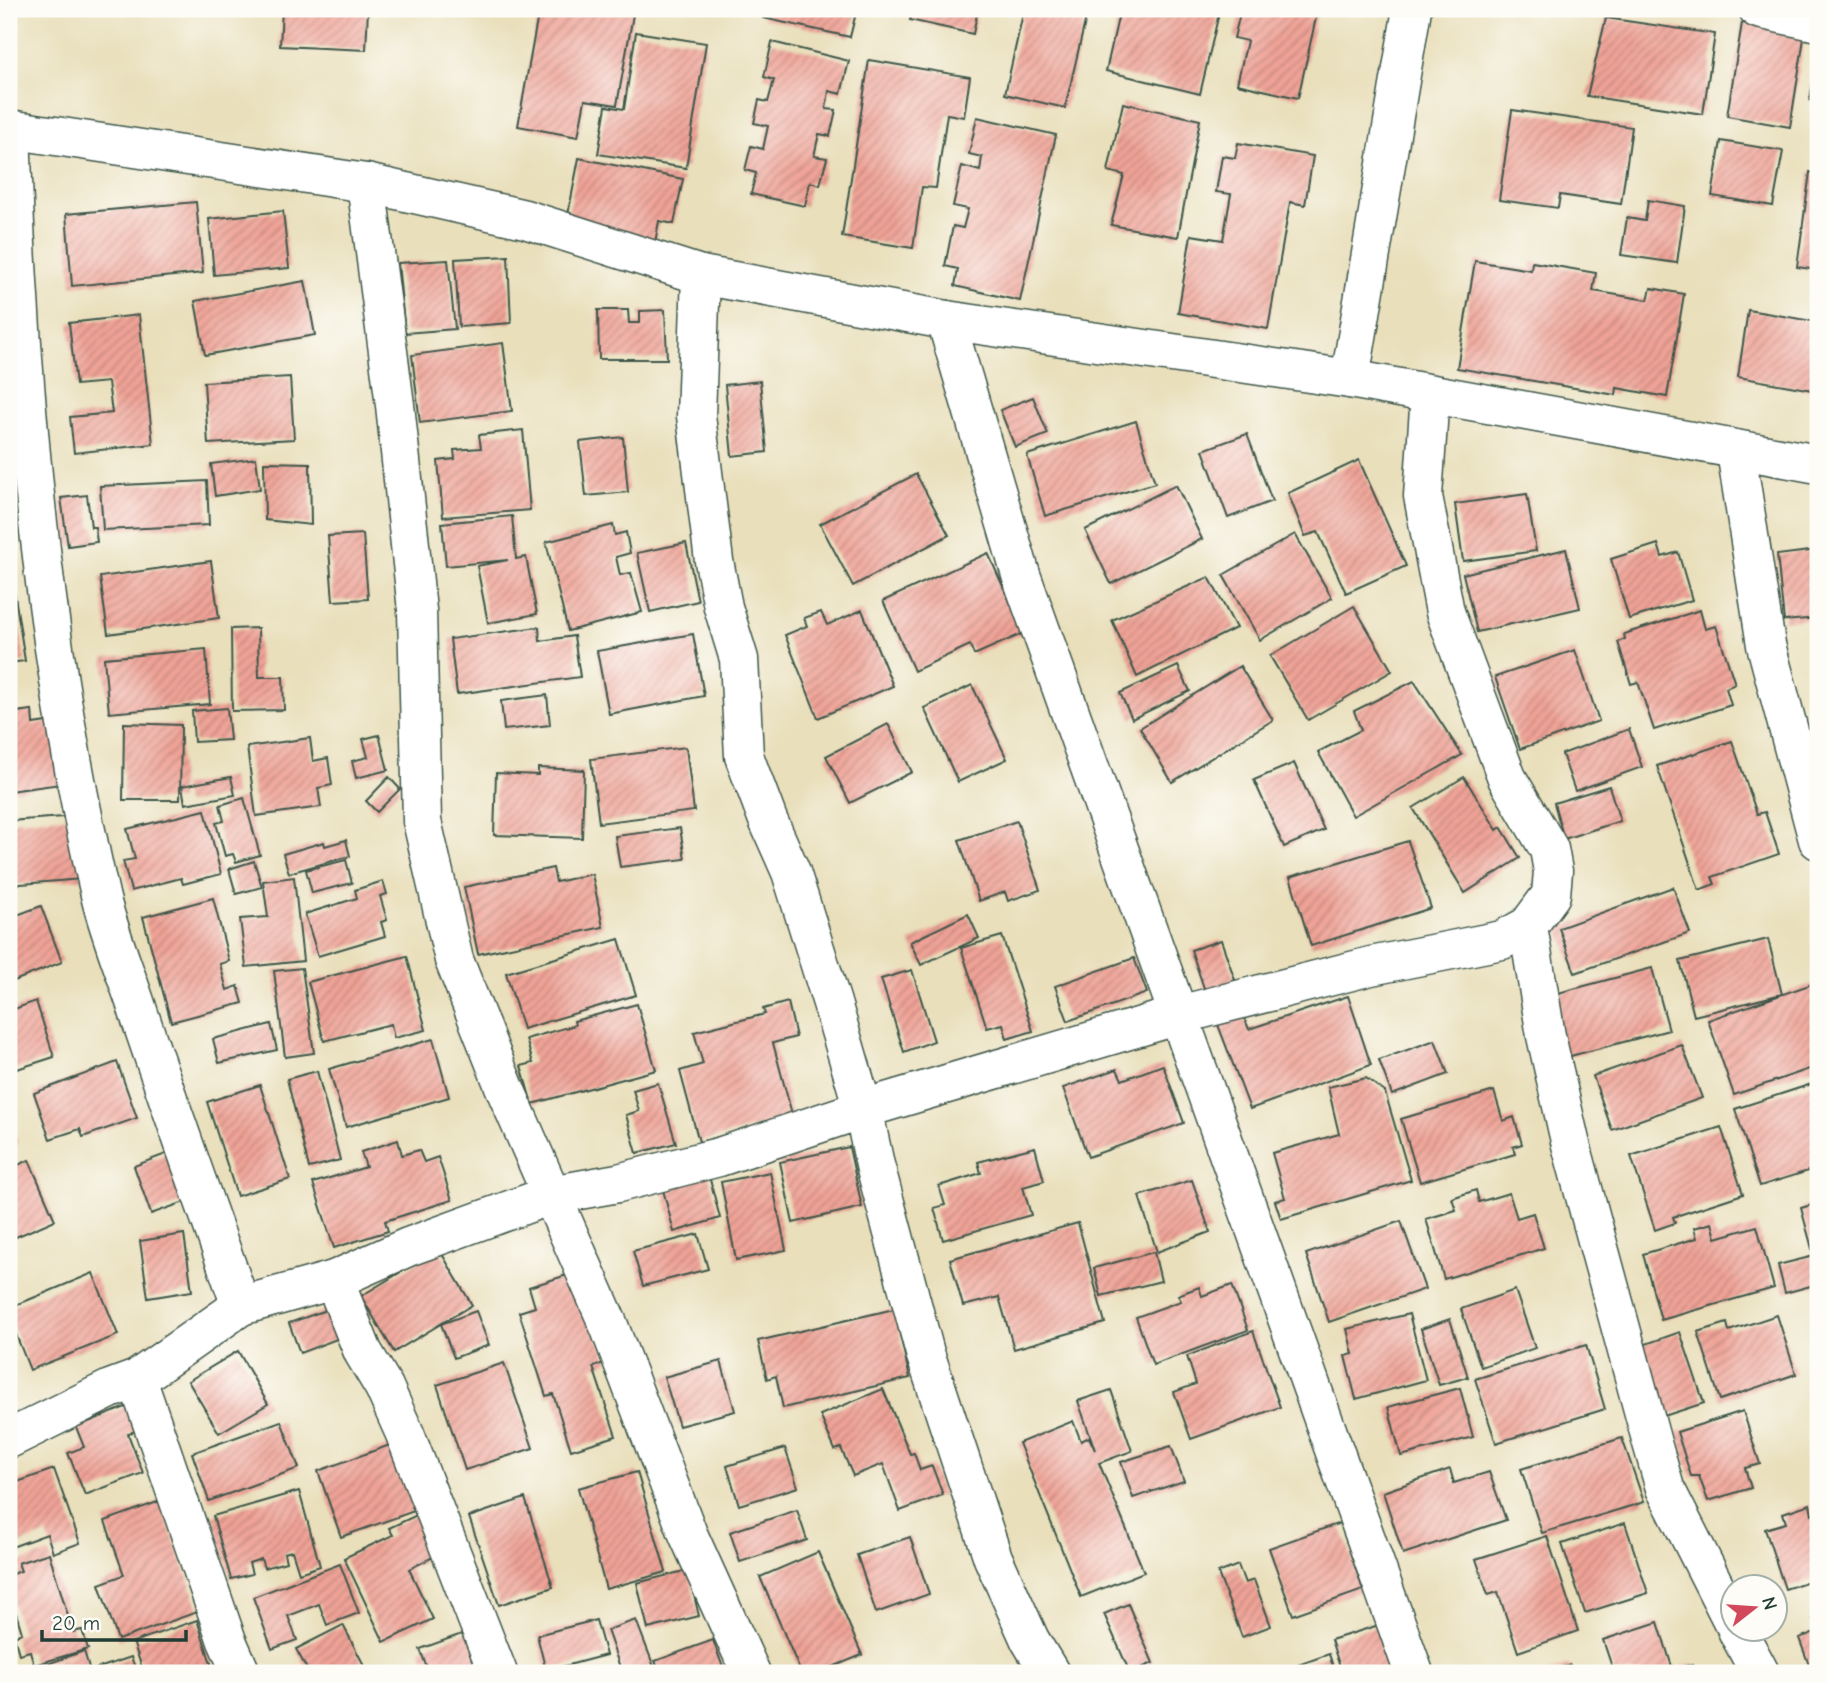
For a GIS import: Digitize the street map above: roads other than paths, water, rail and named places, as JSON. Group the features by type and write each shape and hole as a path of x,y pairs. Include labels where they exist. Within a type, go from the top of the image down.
{"street":[{"path":"1350,379 1412,9"},
{"path":"1758,9 1818,22"},
{"path":"242,1306 168,1102 102,902 59,694 36,515 15,246 10,129 366,183 525,219 701,275 946,320 1350,379 1818,464"},
{"path":"366,183 395,405 416,610 422,821 454,960 506,1091 609,1326 688,1534 751,1673"},
{"path":"701,275 696,416 714,561 723,607 739,659 744,756 791,872 863,1109 875,1166 929,1366 993,1558 1030,1640 1050,1673"},
{"path":"946,320 1021,575 1414,1673"},
{"path":"9,1439 110,1389 137,1379 242,1306 334,1280 408,1247 551,1195 618,1183 719,1157 863,1109 1179,1015 1371,966 1502,940 1528,926 1551,895 1553,871 1549,849 1507,778 1445,612 1423,496 1430,394"},
{"path":"1736,451 1766,645 1818,840"},
{"path":"1528,926 1546,1036 1570,1141 1652,1443 1665,1488 1718,1592"},
{"path":"334,1280 363,1352 384,1387 405,1434 498,1673"},
{"path":"137,1379 227,1641 241,1673"},
{"path":"1745,1644 1760,1673"}]}
